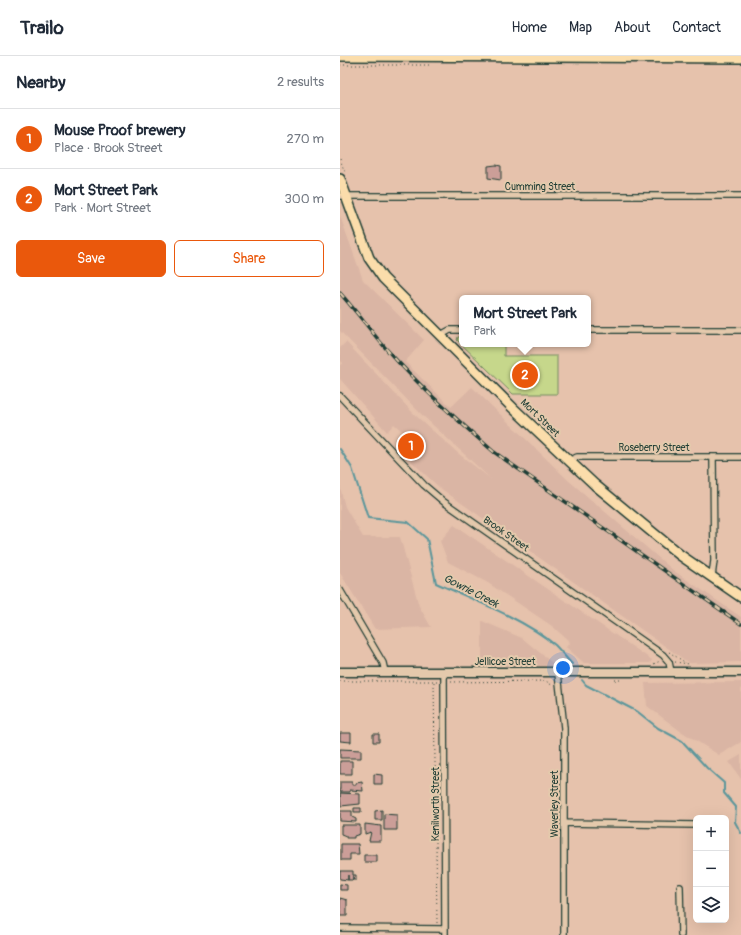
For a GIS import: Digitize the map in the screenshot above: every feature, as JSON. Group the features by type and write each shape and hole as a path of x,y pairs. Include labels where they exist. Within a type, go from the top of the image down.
{"main road":[{"path":"340,56 727,56 741,58"},
{"name":"Mort Street","path":"340,179 343,196 375,270 595,485 680,555 741,597"},
{"name":"Jellicoe Street","path":"340,672 741,672"}],"street":[{"name":"Cumming Street","path":"343,196 741,196"},
{"path":"440,335 450,330 459,330"},
{"path":"591,330 741,330"},
{"name":"Brook Street","path":"340,396 424,485 444,502 663,655 669,662 671,672"},
{"name":"Roseberry Street","path":"569,461 577,457 741,457"},
{"path":"712,576 714,561 714,458"},
{"path":"340,590 383,663 385,672"},
{"name":"Kenilworth Street","path":"444,672 445,932"},
{"name":"Waverley Street","path":"562,672 560,692 564,728 564,935"},
{"path":"564,823 693,825"},
{"path":"680,887 681,935"},
{"path":"340,928 437,929 445,932"}],"path":[{"path":"665,649 687,664"},
{"path":"340,681 444,682 546,680 553,685 554,692 560,692"},
{"path":"434,682 437,929"}],"shaded area":[{"path":"340,216 363,280 424,340 405,362 451,407 472,387 568,480 674,571 741,617 741,662 689,663 440,488 411,461 421,448 394,424 387,432 340,379 340,365 343,363 340,360 340,348 346,342 415,415 459,454 491,479 421,414 340,331"},
{"path":"340,487 345,507 363,537 400,537 419,606 431,627 375,629 340,573"},
{"path":"454,525 652,660 650,663 584,663 566,647 570,642 552,626 488,583 448,562 440,541"},
{"path":"482,621 522,638 556,666 482,665"},
{"path":"741,682 741,742 719,755 679,730 647,706 645,683"},
{"path":"741,755 741,779 729,762"}],"green space":[{"path":"464,347 504,347 504,356 557,356 557,394 513,394"}],"building":[{"path":"488,166 501,166 501,180 488,178"},
{"path":"407,436 421,449 414,457 400,444"},
{"path":"340,733 351,733 351,742 340,741"},
{"path":"373,734 379,734 379,742 373,742"},
{"path":"340,749 361,750 361,758 340,758"},
{"path":"340,761 352,761 352,774 340,774"},
{"path":"374,774 382,775 382,784 374,784"},
{"path":"340,782 352,782 352,785 356,785 356,783 362,782 363,791 350,790 350,792 340,792"},
{"path":"340,793 360,794 360,804 341,806"},
{"path":"354,808 361,808 361,812 354,812"},
{"path":"382,810 382,820 375,820 375,811"},
{"path":"340,811 352,811 352,817 356,819 356,822 340,821"},
{"path":"384,814 397,815 397,830 384,830"},
{"path":"365,824 381,826 381,841 369,841 371,832 365,834"},
{"path":"341,825 360,825 360,834 354,836 354,838 346,838 346,836 341,834"},
{"path":"341,844 358,844 359,854 350,854 350,860 341,860"},
{"path":"364,855 377,855 377,862 364,862"},
{"path":"340,871 353,871 353,880 340,879"},
{"path":"353,875 356,875 356,880 353,880"},
{"path":"340,884 347,885 347,890 340,890"},
{"path":"340,898 347,900 347,916 340,916"}],"waterway":[{"name":"Gowrie Creek","path":"340,449 352,468 368,518 408,522 427,539 436,583 514,618 555,645 572,664"},
{"name":"Gowrie Creek","path":"582,680 586,685 638,712 658,728 682,741 707,768 724,783 724,793 736,807 735,822 741,833"}],"railway":[{"path":"340,293 401,365 453,416 494,452 741,624"}],"place":[{"name":"Mort Street Park","path":"525,375"},
{"name":"Mouse Proof brewery","path":"411,446"}]}
